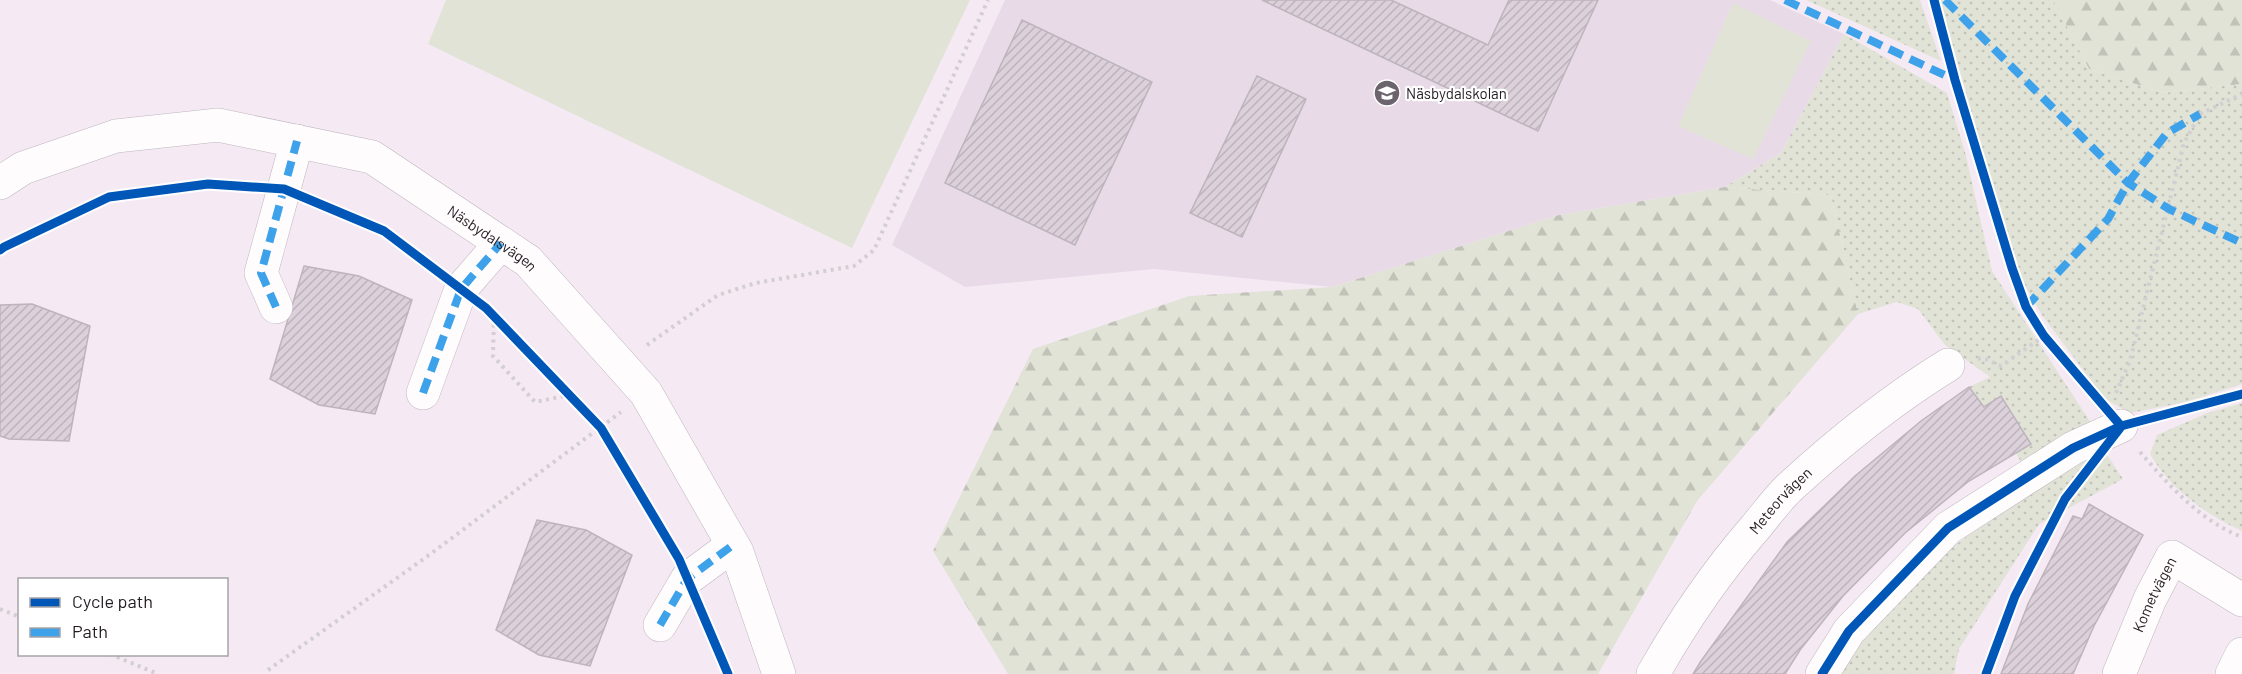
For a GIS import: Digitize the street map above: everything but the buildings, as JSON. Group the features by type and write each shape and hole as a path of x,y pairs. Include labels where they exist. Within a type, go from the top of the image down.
{"street":[{"name":"Näsbydalsvägen","path":"0,183 22,168 116,136 218,125 372,157 528,261 646,393 733,545 779,674"},
{"path":"276,307 261,273 297,141"},
{"path":"423,393 461,289 501,243"},
{"name":"Meteorvägen","path":"1653,674 1680,626 1718,571 1788,489 1880,413 1948,365"},
{"path":"1822,674 1849,632 1948,528 2073,448 2115,418"},
{"path":"660,625 687,579 733,545"},
{"name":"Kometvägen","path":"2119,674 2145,609 2172,557 2242,600"},
{"path":"2232,674 2242,654"}],"path":[{"path":"2115,418 2184,143 2200,114 2242,94"},
{"path":"494,316 493,356 535,402 569,395"},
{"path":"2038,326 2051,344"},
{"path":"1948,365 1983,358 2001,366 2044,336"},
{"path":"2115,418 2242,394"},
{"path":"2115,418 2139,450 2181,498 2230,533 2242,537"},
{"path":"0,609 18,616"},
{"path":"115,656 158,674"}],"shaded area":[{"name":"Näsbydalskolan","path":"1005,0 1770,0 1844,34 1781,153 1725,187 1559,215 1332,287 1154,269 965,287 892,245"}],"green space":[{"path":"446,0 970,0 852,248 428,44"},
{"path":"1806,0 1920,0 1941,61"},
{"path":"1940,0 2053,0 2089,69 2163,93 2242,84 2242,384 2186,402 2130,413 2105,399 2042,315 2015,269"},
{"path":"2053,0 2242,0 2242,84 2163,93 2089,69"},
{"path":"1733,3 1811,41 1753,159 1678,126"},
{"path":"1844,34 1947,93 1965,152 1992,271 2093,426 2024,468 2016,453 2030,444 2001,396 1984,407 1969,387 1990,377 1945,345 1918,309 1897,302 1858,314 1831,195 1725,187 1781,153"},
{"path":"1725,187 1831,195 1858,314 1697,501 1598,674 1008,674 933,551 1033,349 1189,296 1332,287 1559,215"},
{"path":"2242,403 2242,531 2215,517 2190,500 2168,479 2150,454 2157,435 2207,413"},
{"path":"2104,450 2123,479 2039,524 1959,649 1954,674 1831,674 1904,584 2028,490"}],"marked path":[{"path":"1785,0 1955,80"},
{"path":"1945,0 2128,183 2169,209 2242,243"},
{"path":"2026,307 2108,219 2128,183 2167,133 2200,114"},
{"path":"276,307 261,273 297,141"},
{"path":"423,393 461,289 501,243"},
{"path":"660,625 687,579 733,545"}],"cycle path":[{"path":"1934,0 1955,80 2026,307 2044,336 2121,426"},
{"path":"0,250 109,197 208,184 284,189 384,231 486,308 601,428 679,559 728,674"},
{"path":"1822,674 1849,631 1948,528 2073,448 2121,426 2242,394"},
{"path":"1986,674 2015,596 2065,499 2120,428"}],"place":[{"name":"Näsbydalskolan","path":"1387,93"}]}
